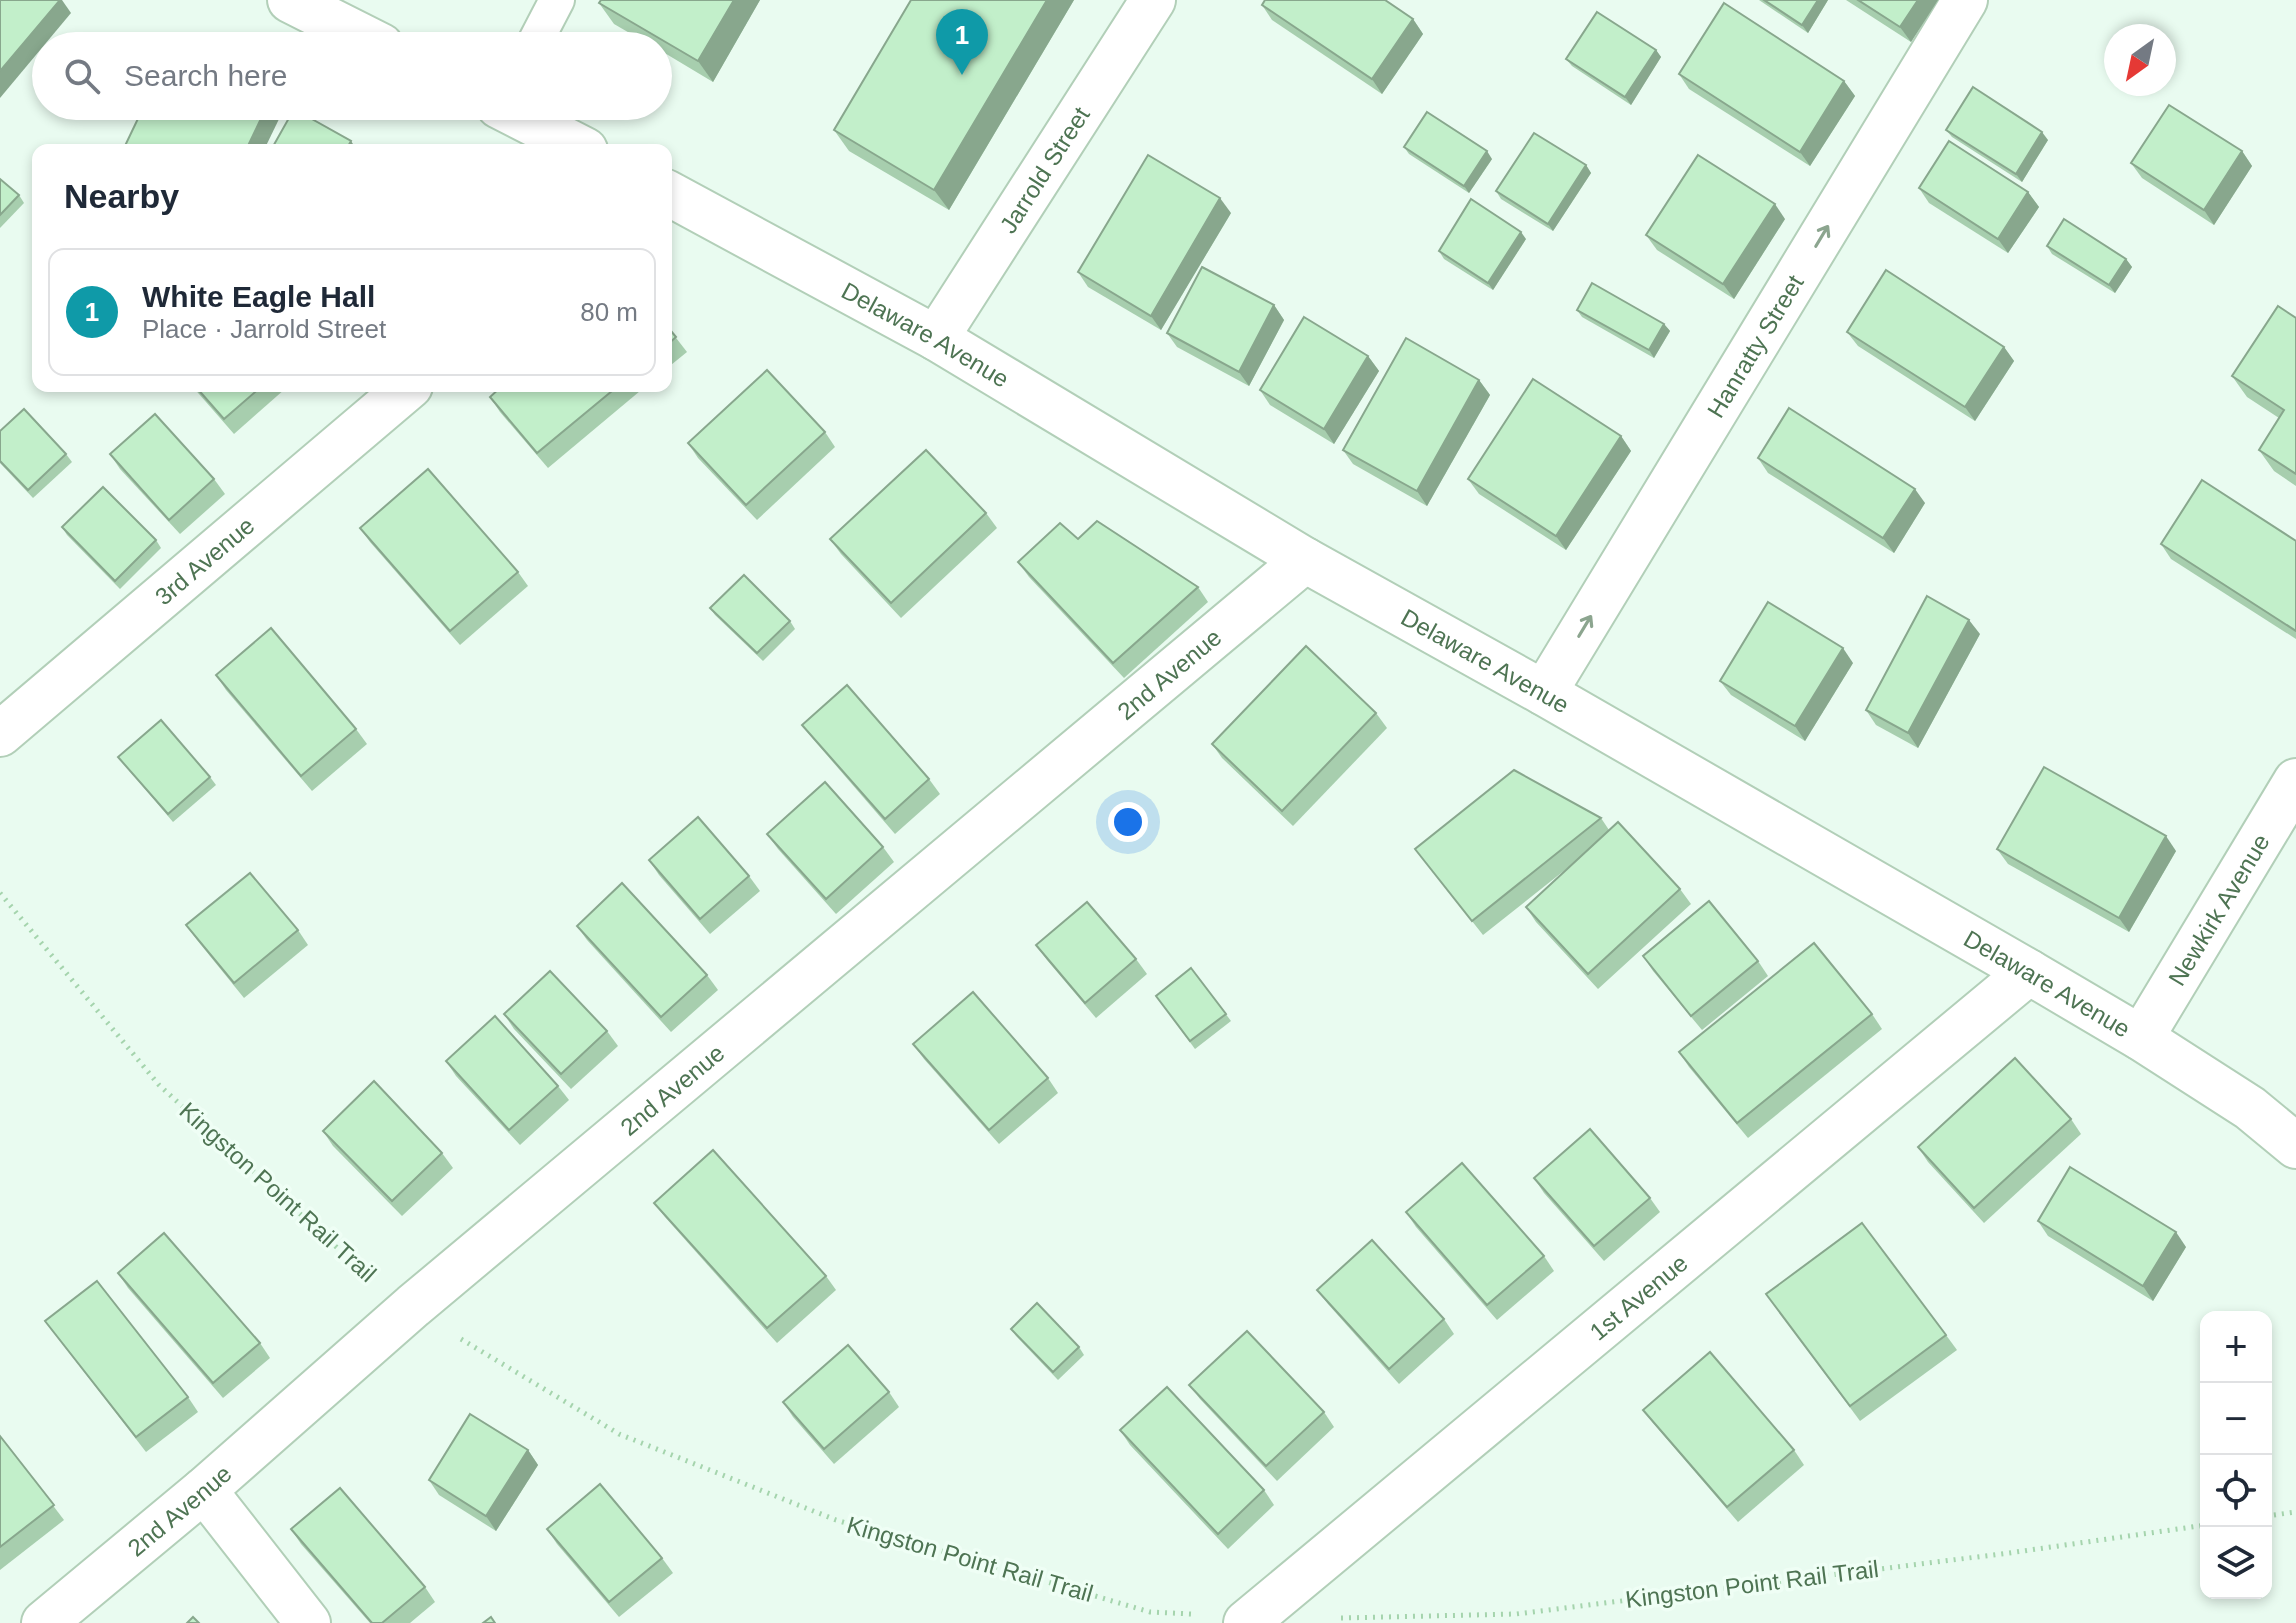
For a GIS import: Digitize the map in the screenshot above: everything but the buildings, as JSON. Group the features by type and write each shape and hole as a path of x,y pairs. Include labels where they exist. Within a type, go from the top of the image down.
{"street":[{"path":"290,0 348,13 367,32"},
{"name":"Jarrold Street","path":"936,338 1153,0"},
{"name":"Hanratty Street","path":"1544,693 1965,0"},
{"path":"528,120 574,144"},
{"name":"Delaware Avenue","path":"672,195 936,338 1305,560 1544,693 2029,972 2141,1038 2250,1108 2296,1146"},
{"name":"3rd Avenue","path":"0,734 403,392"},
{"name":"2nd Avenue","path":"44,1623 204,1490 413,1306 1305,560"},
{"name":"Newkirk Avenue","path":"2141,1038 2296,781"},
{"name":"1st Avenue","path":"1250,1619 2029,972"},
{"path":"204,1490 308,1623"}],"lane":[{"path":"540,32 557,0"}],"path":[{"name":"Kingston Point Rail Trail","path":"0,893 159,1085 360,1270 463,1340 619,1434 836,1520 1150,1612 1250,1619"},
{"path":"2272,1515 2296,1512"},
{"name":"Kingston Point Rail Trail","path":"1339,1618 1516,1614 2009,1553 2200,1526"}],"place":[{"name":"White Eagle Hall","path":"962,75"}]}
